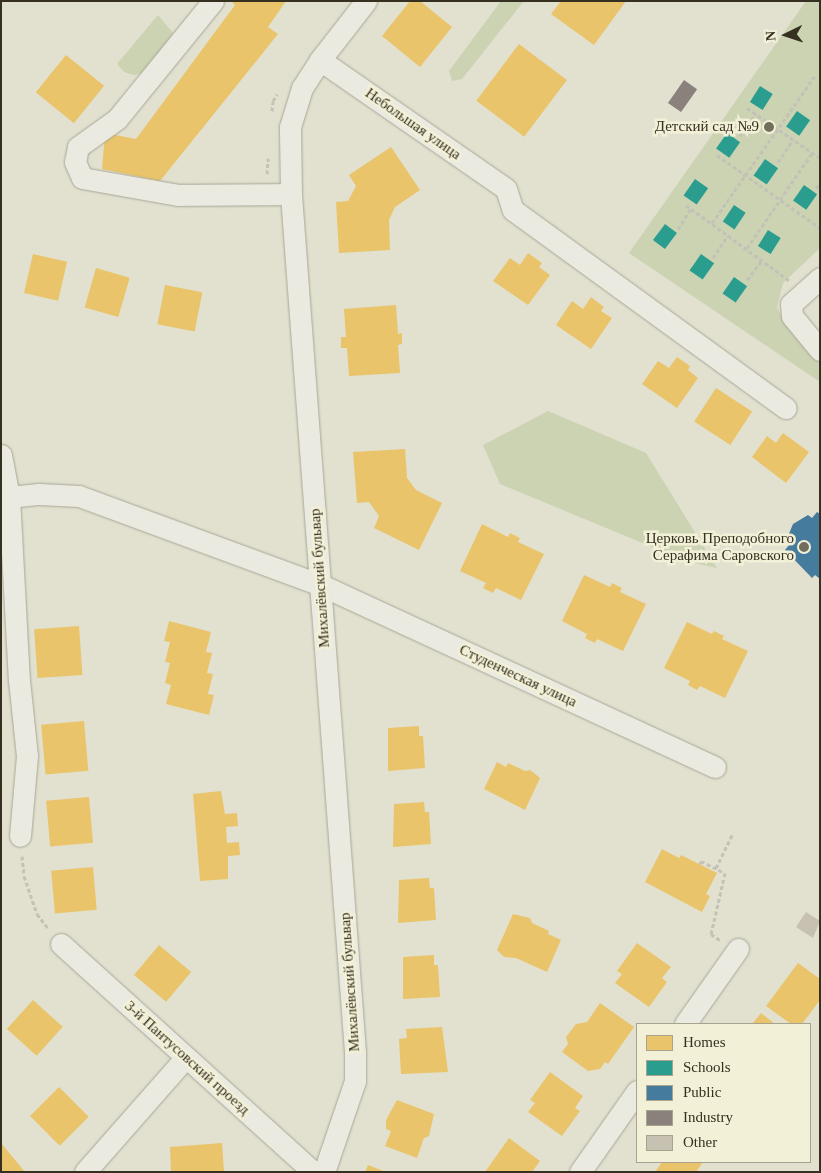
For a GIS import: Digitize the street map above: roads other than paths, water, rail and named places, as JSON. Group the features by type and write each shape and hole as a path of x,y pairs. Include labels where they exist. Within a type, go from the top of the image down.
{"street":[{"path":"213,1 117,119 78,147 75,162 82,178 178,195 291,194"},
{"name":"Михалёвский бульвар","path":"324,1172 355,1081 355,1052 291,194 290,127 302,88 320,60 366,1"},
{"name":"Небольшая улица","path":"320,60 506,189 513,210 786,408"},
{"path":"820,278 791,304 792,316 820,350"},
{"path":"1,455 9,497 10,681 27,756 20,836"},
{"name":"Студенческая улица","path":"9,497 39,494 79,496 321,585 715,767"},
{"name":"3-й Пантусовский проезд","path":"61,944 313,1172"},
{"path":"686,1023 729,944"},
{"path":"85,1172 186,1057"},
{"path":"580,1172 636,1092"}],"place":[{"name":"Детский сад №9","path":"769,127"},
{"name":"Церковь Преподобного Серафима Саровского","path":"804,547"}]}
